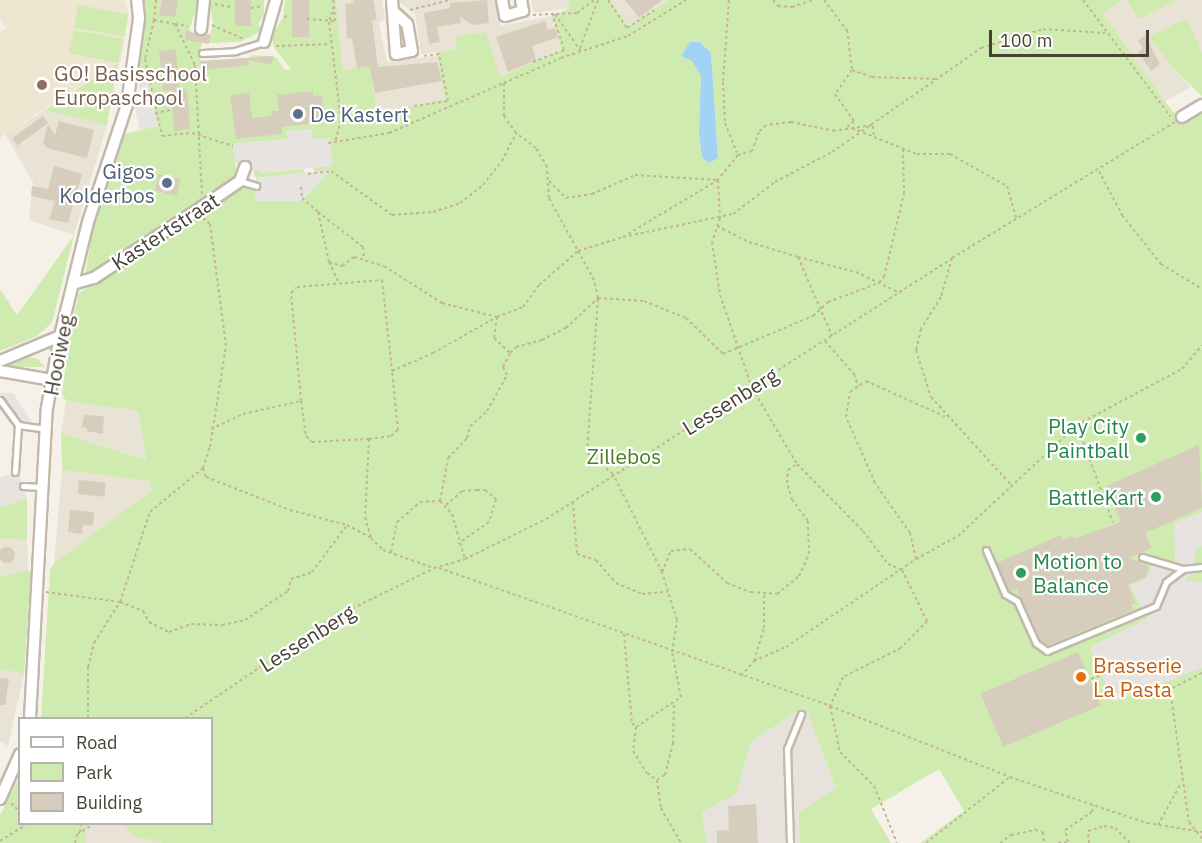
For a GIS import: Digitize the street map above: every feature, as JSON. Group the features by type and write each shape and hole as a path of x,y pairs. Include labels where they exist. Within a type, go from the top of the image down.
{"street":[{"name":"Hooiweg","path":"30,717 39,591 42,487 52,380 60,336 76,283 88,222 127,105 139,18 137,0"},
{"path":"264,42 276,0"},
{"path":"392,0 395,14"},
{"path":"502,0 505,16 523,11 521,0"},
{"path":"206,1 207,27"},
{"path":"1178,120 1202,105"},
{"name":"Kastertstraat","path":"76,283 94,278 240,181 245,167"},
{"path":"0,361 60,336"},
{"path":"0,371 52,380"},
{"path":"4,800 18,760"}],"lane":[{"path":"202,53 235,51 264,42"},
{"path":"240,181 256,186"},
{"path":"0,400 18,425 15,472"},
{"path":"18,425 46,429"},
{"path":"23,486 42,487"},
{"path":"986,550 1005,594 1017,601 1036,643 1047,651 1156,606 1166,582 1183,569"},
{"path":"1142,557 1183,569 1202,567"},
{"path":"789,843 787,749 801,714"}],"path":[{"path":"156,0 145,59 162,136 199,135 233,146"},
{"path":"308,19 335,21 333,0"},
{"path":"410,10 450,0"},
{"path":"533,15 577,13 594,0"},
{"path":"581,51 598,0"},
{"path":"608,0 627,28 655,10"},
{"path":"328,143 389,133 581,51 628,36 686,0"},
{"path":"729,0 725,113 738,154"},
{"path":"773,0 778,6 792,7 812,0"},
{"path":"824,0 847,30 852,70 835,94 854,121 847,128"},
{"path":"1083,0 1105,33 1124,51 1178,120"},
{"path":"206,1 232,7"},
{"path":"251,8 265,5"},
{"path":"553,14 581,51"},
{"path":"533,62 564,50 553,14"},
{"path":"284,17 288,16"},
{"path":"154,20 188,26"},
{"path":"329,22 341,120 335,143"},
{"path":"175,24 195,65 199,135 199,209 210,224 226,346 203,468 206,477 290,510 347,525 371,538 390,553 434,568"},
{"path":"207,27 247,41"},
{"path":"392,371 433,353 497,317 523,308 539,285 578,251 623,237 733,214 775,182 832,152 981,48 1043,29 1105,33"},
{"path":"276,46 331,44"},
{"path":"421,56 439,54 448,101 452,107"},
{"path":"852,70 872,77 938,78"},
{"path":"504,83 504,116 516,133 536,148 547,167 549,198 578,251 598,298 587,452 613,474 662,572 677,620 672,652 681,697 636,727"},
{"path":"414,106 448,101"},
{"path":"156,113 171,110"},
{"name":"Lessenberg","path":"186,717 331,619 434,568 465,559 573,502 613,474 901,294 952,258 1099,171 1178,120"},
{"path":"623,237 718,180 738,154 752,151 759,132 766,125 791,122 835,131 872,125"},
{"path":"872,125 874,137"},
{"path":"852,128 917,154 951,154 1007,186 1017,221"},
{"path":"308,174 332,171 392,214 433,212 460,203 483,185 502,161 516,133"},
{"path":"440,501 448,458 467,438 470,426 487,411 507,375 503,367 510,353 516,347 566,328 598,298 644,301 686,318 723,354 739,350 821,311 828,302 879,283 891,259 904,194 903,148"},
{"path":"1099,171 1122,215 1161,264 1202,289"},
{"path":"548,180 566,198 592,194 635,175 718,180"},
{"path":"718,180 720,218 712,242 720,295 752,388 797,464 863,531 888,564 902,570 927,621 901,648 843,677 830,706 840,752 874,786 897,843"},
{"path":"301,187 302,198 363,248 364,260"},
{"path":"318,212 329,262 338,280"},
{"path":"717,226 748,242 856,272 901,294"},
{"path":"329,262 342,266 354,257 384,266 442,303 497,317"},
{"path":"798,257 832,336"},
{"path":"946,417 931,397 916,350 921,329 941,297 952,258"},
{"path":"338,280 382,280 392,371 398,430 391,436 312,442 306,436 301,401 291,293 297,287 338,280"},
{"path":"497,317 494,339 510,353"},
{"path":"825,341 854,374 858,387"},
{"path":"753,661 786,647 916,559 958,536 1077,425 1182,369 1202,345"},
{"path":"916,559 910,533 876,483 846,417 850,392 866,381 946,417 967,433 1011,485"},
{"path":"211,429 243,414 301,401"},
{"path":"1077,425 1113,524"},
{"path":"369,439 365,518 371,538"},
{"path":"662,572 670,550 690,549 727,583 764,593 777,594 800,576 809,554 808,521 792,500 787,483 788,470 797,464"},
{"path":"88,717 88,667 94,643 120,602 150,512 203,468"},
{"path":"446,505 462,491 470,490 485,490 496,499 489,522 458,544"},
{"path":"390,553 398,522 420,502 440,501 452,514 458,544 465,559"},
{"path":"573,502 577,554 596,560 616,583 642,594 668,592"},
{"path":"39,591 120,602 142,611 149,622 169,632 191,624 222,625 245,620 288,591 291,579 312,572 347,525"},
{"path":"439,568 740,677 830,706 1010,777 1158,825 1200,832"},
{"path":"740,677 753,661 764,628 764,593"},
{"path":"624,634 632,723 636,727 633,752 647,773 657,780 661,808 681,843"},
{"path":"1091,679 1113,670"},
{"path":"1202,673 1170,689 1181,782 1189,822 1200,832 1202,838"},
{"path":"657,780 665,775 673,744 674,703"},
{"path":"926,843 1010,777"},
{"path":"1158,825 1181,782"},
{"path":"4,800 18,810"},
{"path":"1058,843 1068,842 1065,830 1092,812 1093,805"},
{"path":"0,841 25,825"},
{"path":"75,843 81,825"},
{"path":"80,832 92,825"},
{"path":"1089,843 1088,831 1104,826 1115,828 1130,843"},
{"path":"1000,843 1011,834 1035,830 1043,832 1044,843"}],"shaded area":[{"name":"GO! Basisschool Europaschool","path":"0,0 124,0 129,13 121,61 0,137 0,32 6,28 0,20"},
{"path":"336,0 382,0 385,18 379,24 387,62 438,55 446,99 378,113 369,66 343,70"},
{"path":"396,0 496,0 500,26 551,16 563,49 500,77 456,49 421,54 415,14"},
{"path":"531,0 569,0 570,8 533,13"},
{"path":"610,0 672,0 627,27"},
{"path":"1122,0 1127,0 1138,18 1177,0 1202,0 1202,52 1186,19 1175,70 1191,87 1165,101 1103,14"},
{"path":"147,77 158,126 140,130 134,105 143,103 138,80"},
{"path":"45,110 107,125 74,235 29,220 33,182 5,134"},
{"path":"311,129 313,139 330,138 333,166 259,173 258,168 253,171 235,163 233,144 287,139 286,131"},
{"path":"331,170 301,201 255,201 256,178"},
{"path":"0,393 13,393 33,424 19,422"},
{"path":"66,401 138,411 146,460 61,433"},
{"path":"62,470 150,481 152,490 54,563"},
{"path":"18,471 27,498 0,507 0,477"},
{"path":"1202,512 1202,546 1195,549 1195,573 1186,578 1187,582 1202,582 1202,668 1113,702 1090,647 1147,619 1130,585 1147,579 1152,565 1175,562 1174,523"},
{"path":"0,539 27,540 28,571 0,576"},
{"path":"0,669 24,674 8,746 0,741"},
{"path":"805,706 836,788 800,813 800,843 707,843 702,812 736,794 751,742"},
{"path":"92,825 124,825 133,836 163,843 86,843 86,828"}],"green space":[{"name":"Zillebos","path":"141,0 199,0 186,39 203,41 199,54 202,69 243,63 252,55 276,57 285,70 291,69 275,49 271,37 283,18 285,0 336,0 343,70 369,65 378,113 445,99 437,52 456,49 455,36 486,32 500,77 563,49 551,16 570,8 569,0 610,0 628,26 670,0 1122,0 1103,14 1165,101 1182,124 1202,111 1202,843 920,843 964,811 939,769 871,809 891,843 800,843 799,813 836,788 805,706 751,742 736,794 702,812 707,843 163,843 133,836 124,825 213,825 213,717 41,717 50,570 54,563 152,490 150,481 62,470 61,433 146,460 138,411 66,401 62,394 68,344 79,293 241,185 256,188 256,201 301,201 330,171 314,172 313,168 332,166 312,139 311,129 287,131 287,139 233,144 237,174 225,187 85,275 95,216 125,134 158,126 147,78 138,80 144,19","holes":["700,42 711,53 718,157 699,131 701,76 692,61"]},
{"path":"208,0 264,0 264,14 258,24 263,30 240,42 209,43 213,22"},
{"path":"1127,0 1177,0 1138,19"},
{"path":"78,5 128,14 124,37 74,28"},
{"path":"1187,19 1202,52 1202,96 1175,70 1149,36"},
{"path":"74,30 123,39 107,125 45,110 118,63 69,53"},
{"path":"259,168 260,173 303,169 304,173 256,178 253,171"},
{"path":"74,235 52,323 35,337 0,351 0,289 17,315"},
{"path":"25,356 38,359 45,367 0,367"},
{"path":"27,498 27,540 0,539 0,507"},
{"path":"31,570 24,674 0,669 0,576"},
{"path":"18,780 18,825 92,825 86,828 86,843 0,843 0,815"}],"water":[{"path":"690,42 700,42 711,53 718,158 709,163 702,157 699,131 701,76 692,61 681,56"}],"building":[{"path":"162,0 178,0 175,17 159,15"},
{"path":"235,0 251,0 251,26 235,26"},
{"path":"292,0 309,0 309,37 292,37"},
{"path":"353,0 373,0 377,20 372,21 378,67 437,62 442,81 375,93 369,66 357,68 352,38 347,38 345,4 354,3"},
{"path":"487,0 489,23 473,25 460,17 461,23 437,27 440,42 429,44 424,13 450,8 450,3"},
{"path":"625,0 662,0 639,18"},
{"path":"545,21 548,30 555,28 558,37 532,46 536,60 508,72 496,37"},
{"path":"187,30 200,36 211,34 209,44 185,40"},
{"path":"1145,35 1160,64 1151,71 1138,52 1143,48 1138,41"},
{"path":"176,49 179,89 187,89 190,129 174,131 171,90 163,91 159,51"},
{"path":"273,56 272,65 248,60 249,65 201,70 200,61"},
{"name":"De Kastert","path":"313,91 313,96 322,95 325,122 282,127 282,134 236,139 230,95 249,93 252,118 272,116 271,111 279,111 277,95"},
{"path":"43,116 48,123 18,146 12,138"},
{"path":"59,121 94,130 87,158 47,148 43,143 48,124 55,135"},
{"path":"54,166 82,174 68,223 49,219 55,201 31,196 32,186 48,189"},
{"name":"Gigos Kolderbos","path":"159,174 180,179 177,196 155,191"},
{"path":"84,415 104,416 103,434 87,431 87,428 82,427"},
{"path":"1199,445 1202,508 1145,533 1152,548 1129,558 1149,566 1146,577 1128,585 1136,603 1131,604 1133,610 1048,645 1040,640 1017,589 1009,591 997,563 1061,535 1063,540 1072,536 1074,539 1121,522 1106,486"},
{"path":"79,480 106,483 104,497 78,494"},
{"path":"70,510 94,512 93,526 83,525 82,534 68,532"},
{"path":"4,547 10,547 15,555 13,561 4,563 -1,558 -1,552"},
{"path":"1078,652 1101,705 1003,747 980,693"},
{"path":"0,678 9,679 5,705 0,705"},
{"path":"756,804 758,843 717,843 717,831 729,830 728,806"}],"place":[{"name":"GO! Basisschool Europaschool","path":"42,85"},
{"name":"De Kastert","path":"298,114"},
{"name":"Gigos Kolderbos","path":"167,183"},
{"name":"Play City Paintball","path":"1141,438"},
{"name":"BattleKart","path":"1156,497"},
{"name":"Motion to Balance","path":"1021,573"},
{"name":"Brasserie La Pasta","path":"1081,677"}]}
